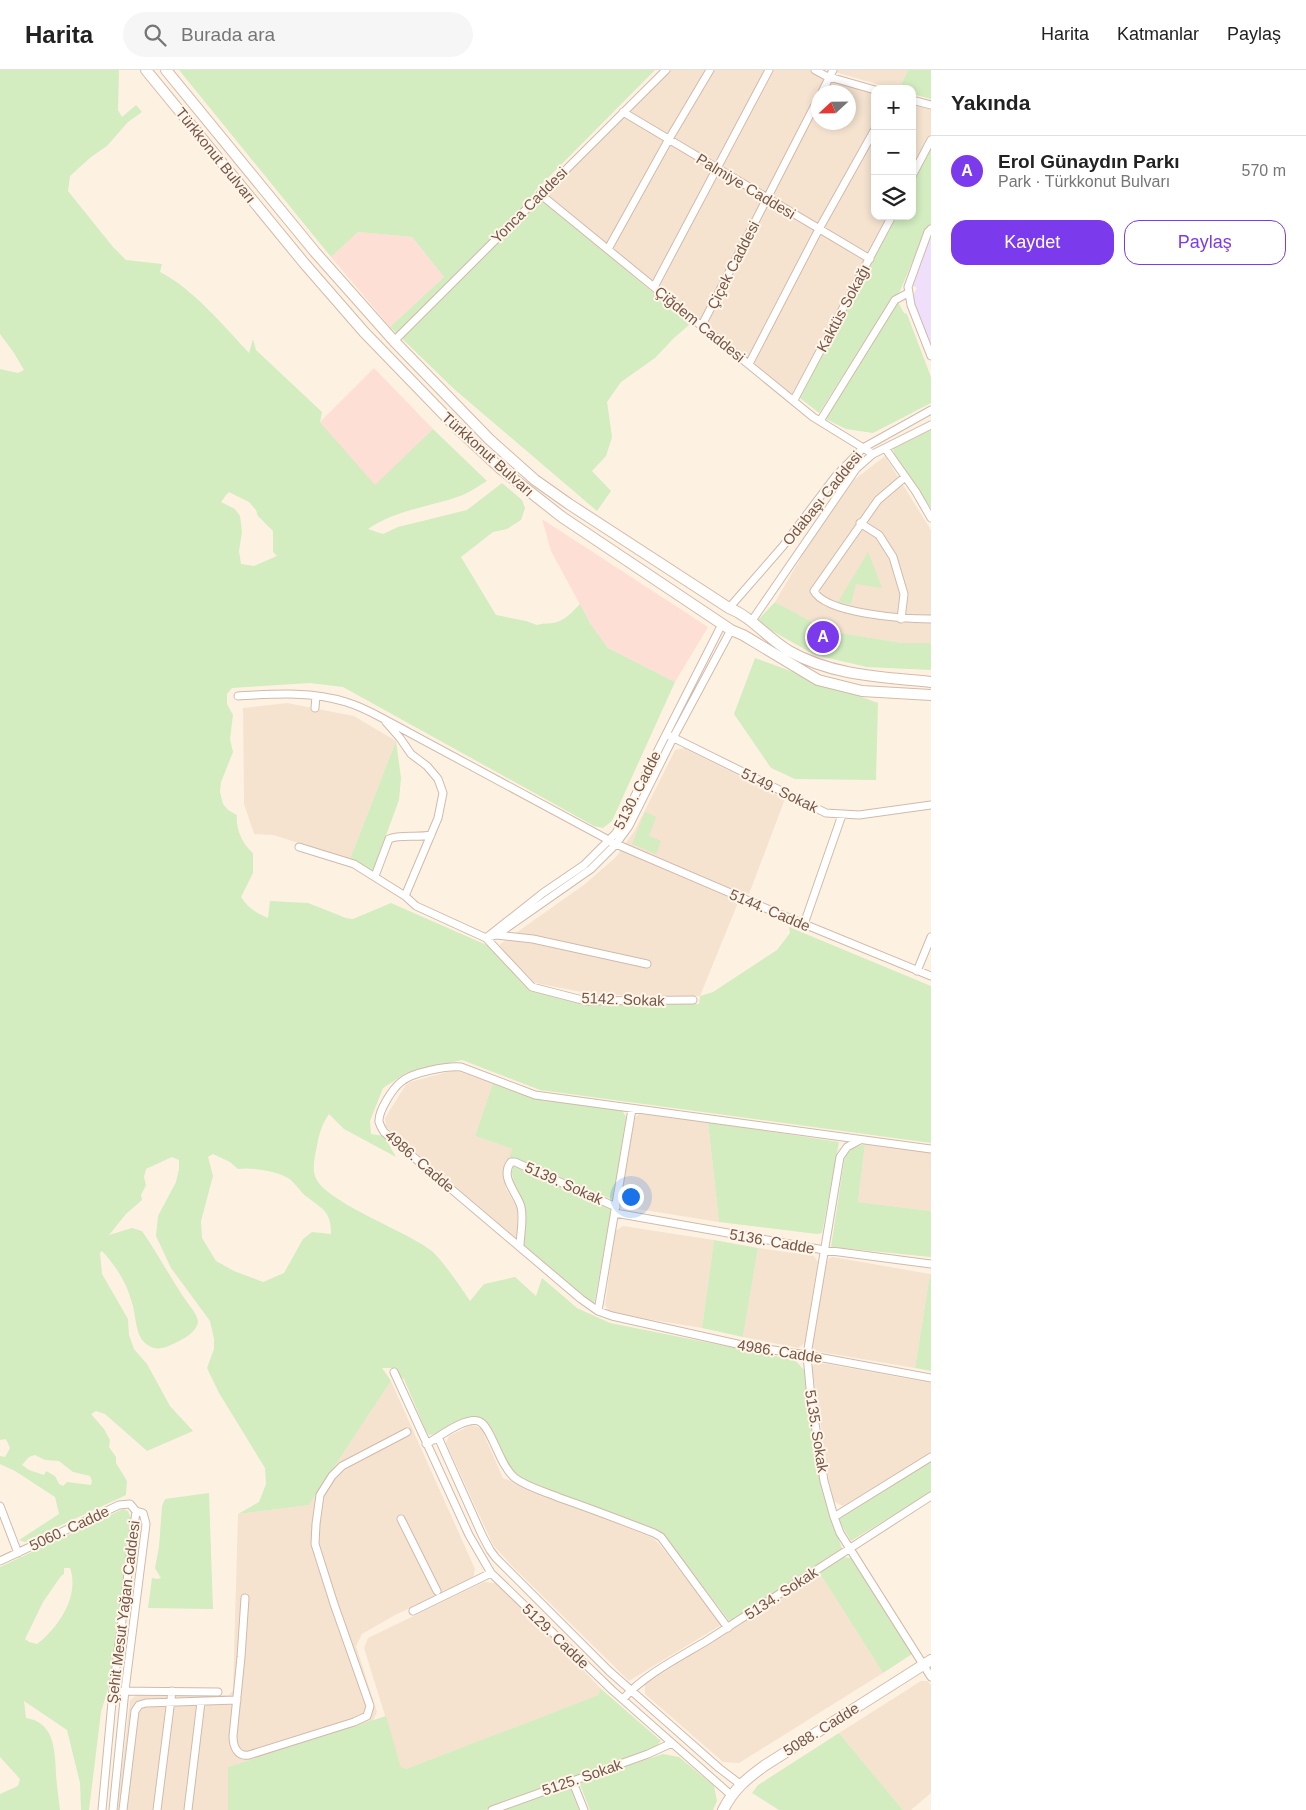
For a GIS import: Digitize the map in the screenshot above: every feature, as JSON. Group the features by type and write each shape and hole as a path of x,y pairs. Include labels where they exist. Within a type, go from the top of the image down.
{"street":[{"name":"Türkkonut Bulvarı","path":"146,70 364,332 457,428 501,469 562,517 730,630 742,635 818,680 862,691 931,695"},
{"name":"Türkkonut Bulvarı","path":"166,70 315,252 394,341 471,422 536,480 569,504 741,614 788,650 826,667 865,676 931,682"},
{"name":"Yonca Caddesi","path":"394,341 666,70"},
{"path":"608,249 710,70"},
{"path":"654,287 769,70"},
{"path":"815,70 830,78 871,89"},
{"path":"826,85 833,70"},
{"path":"916,101 931,105"},
{"name":"Palmiye Caddesi","path":"623,112 870,259"},
{"name":"Çiçek Caddesi","path":"702,325 811,113"},
{"path":"749,364 818,229 874,130"},
{"path":"913,175 931,140"},
{"name":"Çiğdem Caddesi","path":"540,194 820,421 873,454"},
{"name":"Kaktüs Sokağı","path":"794,400 890,220"},
{"path":"931,229 928,232 909,280 908,293 931,356"},
{"path":"820,421 895,300 908,293"},
{"name":"Odabaşı Caddesi","path":"729,608 783,546 835,478 863,448 931,410"},
{"name":"Odabaşı Caddesi","path":"752,622 851,476 873,454 931,425"},
{"path":"885,448 931,518"},
{"path":"905,477 878,500 814,591 836,607 901,619 931,619"},
{"path":"860,523 879,535 893,557 904,594 901,619"},
{"path":"722,624 729,608"},
{"path":"742,635 752,622"},
{"name":"5130. Cadde","path":"496,935 580,878 600,862 613,842 665,734 722,624"},
{"name":"5130. Cadde","path":"486,938 584,865 613,842 629,826 730,630"},
{"name":"5144. Cadde","path":"238,696 286,694 316,696 345,702 382,718 613,842 931,976"},
{"path":"315,708 316,696"},
{"path":"382,718 400,738 410,754 427,766 438,779 443,793 442,805 431,835 405,896"},
{"name":"5149. Sokak","path":"665,734 826,812 842,815 859,815 931,805"},
{"path":"804,924 842,815"},
{"path":"375,876 389,839 395,836 419,837 431,835"},
{"path":"299,847 354,864 405,896 416,906 486,938 496,935 533,939 647,964"},
{"path":"917,971 931,937"},
{"name":"5142. Sokak","path":"486,938 532,987 586,1001 693,1000"},
{"name":"4986. Cadde","path":"931,1149 536,1095 461,1067 450,1066 410,1077 401,1082 383,1106 379,1120 384,1132 598,1311 722,1342 931,1378"},
{"path":"598,1311 632,1108"},
{"name":"5135. Sokak","path":"860,1140 847,1147 840,1157 806,1355 811,1398 824,1481 834,1517 850,1548 927,1663 931,1677"},
{"name":"5139. Sokak","path":"520,1247 521,1208 509,1182 508,1166 511,1162 515,1162 615,1210"},
{"name":"5136. Cadde","path":"615,1210 824,1250 931,1264"},
{"name":"5129. Cadde","path":"394,1372 469,1535 491,1573 623,1699 731,1794"},
{"path":"426,1444 464,1423 475,1420 480,1422 489,1433 505,1468 516,1478 539,1489 661,1537 728,1628"},
{"path":"244,1598 242,1657 233,1741 238,1752 245,1756 360,1720 369,1712 370,1706 315,1544 316,1524 320,1495 332,1476 342,1466 407,1432"},
{"name":"5129. Cadde","path":"438,1437 490,1550 572,1635 631,1690 719,1768 740,1784"},
{"path":"834,1517 931,1457"},
{"name":"5134. Sokak","path":"623,1699 631,1690 673,1661 728,1628 931,1496"},
{"name":"5060. Cadde","path":"0,1561 119,1504 130,1504 136,1511"},
{"path":"0,1506 18,1552"},
{"name":"Şehit Mesut Yağan Caddesi","path":"102,1810 113,1691 136,1511 143,1513 146,1524 125,1690 113,1810"},
{"path":"401,1519 437,1591"},
{"path":"413,1611 491,1573"},
{"name":"5088. Cadde","path":"722,1810 731,1794 740,1784 764,1766 927,1663"},
{"path":"113,1691 218,1692"},
{"path":"157,1810 169,1702 172,1691"},
{"path":"123,1810 135,1709 144,1703 237,1700"},
{"path":"188,1810 200,1702"},
{"name":"5125. Sokak","path":"492,1810 648,1754 672,1743"},
{"path":"572,1780 584,1810"}],"shaded area":[{"path":"666,70 815,70 871,89 871,220 888,220 794,400 540,194"},
{"path":"836,70 908,70 901,85 879,85 835,72"},
{"path":"916,101 931,105 931,139 916,167"},
{"path":"358,232 412,237 444,277 390,327 331,257"},
{"path":"931,237 931,344 914,302 913,295 917,288 911,285 911,282"},
{"path":"374,368 433,429 375,486 320,422"},
{"path":"885,456 931,530 931,643 902,643 829,631 775,602 806,549 854,480"},
{"path":"542,519 708,627 675,682 608,648 590,623 551,551"},
{"path":"287,703 354,716 396,741 350,859 273,835 254,834 244,804 243,708"},
{"path":"684,748 785,799 749,894 742,893 700,996 597,995 530,982 499,945 585,884 616,857 635,830 675,750"},
{"path":"457,1071 493,1083 475,1136 514,1149 504,1171 506,1189 517,1207 518,1240 386,1127 385,1118 405,1086 410,1082"},
{"path":"641,1112 708,1122 719,1222 625,1207 620,1200 635,1118"},
{"path":"865,1144 931,1153 931,1211 858,1202"},
{"path":"623,1226 714,1240 702,1328 610,1313 605,1305 615,1231"},
{"path":"758,1248 814,1256 818,1262 805,1343 798,1348 743,1337"},
{"path":"833,1257 930,1274 915,1368 815,1351 811,1344 827,1262 829,1258"},
{"path":"816,1362 931,1383 931,1453 843,1506 832,1501 812,1367"},
{"path":"391,1381 475,1569 473,1578 469,1582 397,1614 362,1634 356,1646 377,1712 373,1721 228,1767 228,1810 117,1810 130,1700 137,1695 229,1695 233,1690 238,1514 309,1505"},
{"path":"471,1425 481,1428 503,1478 653,1538 721,1625 629,1681 493,1545 446,1443 449,1436"},
{"path":"819,1572 883,1673 739,1763 723,1762 645,1694 645,1684 774,1603"},
{"path":"484,1582 496,1583 561,1646 600,1688 600,1695 406,1769 401,1767 364,1648 368,1638"},
{"path":"921,1681 928,1681 931,1685 931,1793 911,1810 903,1810 839,1733"}],"green space":[{"path":"0,70 119,70 118,110 122,117 136,105 142,112 128,122 107,146 91,157 70,176 68,191 113,247 126,260 162,264 160,272 196,298 249,353 253,339 256,350 322,412 320,422 375,485 433,429 487,481 463,495 401,513 368,529 383,534 398,527 467,510 502,483 522,500 525,508 521,520 507,529 493,532 461,557 496,615 537,625 557,622 565,618 580,604 590,623 608,648 675,682 612,821 603,828 594,826 343,687 310,683 232,688 227,694 227,704 233,715 230,739 233,752 221,782 220,792 223,804 228,810 237,815 237,825 241,836 246,846 253,853 253,873 241,897 253,910 268,918 270,901 308,903 353,919 391,903 491,947 532,991 586,1004 699,1004 700,996 713,992 777,950 790,933 789,927 931,986 931,1143 540,1090 462,1060 406,1073 383,1088 370,1121 371,1134 384,1136 396,1157 344,1129 329,1114 320,1133 314,1169 315,1176 321,1186 350,1206 406,1235 433,1252 470,1301 484,1284 515,1277 536,1296 542,1278 577,1308 610,1323 795,1360 804,1370 830,1517 842,1548 730,1622 667,1539 657,1530 522,1480 504,1464 498,1442 486,1422 479,1418 471,1417 429,1435 404,1379 399,1377 393,1368 382,1368 391,1381 309,1505 238,1514 259,1502 266,1484 265,1468 219,1393 207,1368 214,1349 210,1321 171,1268 156,1236 158,1216 176,1182 179,1169 179,1160 172,1157 146,1169 144,1177 146,1185 141,1195 142,1200 126,1214 109,1235 132,1228 142,1231 196,1314 198,1322 195,1330 166,1347 155,1348 148,1346 139,1335 132,1303 124,1282 107,1257 102,1251 100,1253 102,1274 128,1319 129,1335 134,1349 147,1364 170,1406 193,1431 147,1451 105,1414 96,1411 91,1414 104,1429 110,1440 109,1447 116,1457 116,1463 127,1481 126,1495 25,1542 19,1540 59,1514 55,1497 15,1471 0,1464 0,1456 5,1457 10,1448 6,1439 0,1440 0,369 18,373 24,370 0,334","holes":["229,492 249,502 256,510 258,516 273,531 273,552 277,556 254,566 241,564 239,551 242,532 240,516 235,509 221,502","213,1154 230,1162 238,1169 264,1170 278,1173 288,1178 325,1212 330,1221 331,1234 312,1232 303,1239 284,1273 263,1282 234,1271 216,1261 202,1238 201,1221 213,1176 208,1157","35,1455 45,1460 59,1461 73,1472 90,1476 91,1485 67,1482 63,1486 59,1484 55,1476 46,1471 44,1475 29,1470 22,1465 29,1457"]},
{"path":"179,70 655,70 534,192 690,324 655,358 621,382 607,402 612,437 606,456 592,471 611,491 597,511 454,389 390,327 444,277 412,237 358,232 331,257"},
{"path":"908,70 931,70 931,99 916,95 916,85 901,85"},
{"path":"931,149 931,226 926,230 900,291 882,314 819,413 800,398 893,220 916,220 916,177"},
{"path":"898,302 904,313 907,314 931,377 931,403 873,433 846,429 824,418"},
{"path":"931,430 931,508 894,453 893,448"},
{"path":"868,552 882,588 856,584 851,604 838,602"},
{"path":"775,602 829,631 902,643 931,643 931,670 867,667 815,655 756,622"},
{"path":"755,658 878,703 876,780 795,779 771,768 734,714"},
{"path":"396,741 401,778 399,800 373,871 350,859"},
{"path":"645,812 656,817 649,836 661,841 656,854 632,844"},
{"path":"493,1083 542,1100 622,1110 626,1117 613,1200 509,1157 513,1149 475,1136"},
{"path":"708,1122 839,1142 822,1233 817,1234 719,1222"},
{"path":"865,1144 858,1202 931,1211 931,1257 831,1247 845,1155 853,1148"},
{"path":"515,1166 612,1209 594,1304 523,1246 511,1168"},
{"path":"714,1240 758,1248 743,1337 702,1328"},
{"path":"931,1274 931,1371 915,1368"},
{"path":"931,1461 931,1492 851,1541 838,1519"},
{"path":"209,1493 213,1609 148,1608 152,1578 161,1578 155,1568 159,1547 162,1506 165,1499"},
{"path":"123,1509 128,1511 132,1521 110,1682 101,1712 89,1810 81,1810 80,1783 67,1730 24,1701 26,1718 42,1724 52,1741 60,1810 0,1810 0,1794 18,1786 20,1779 0,1757 0,1567","holes":["64,1568 70,1568 72,1589 65,1610 45,1637 37,1644 29,1642 25,1639 43,1602 64,1574"]},
{"path":"843,1557 851,1558 912,1654 883,1673 819,1572"},
{"path":"600,1688 661,1741 653,1750 507,1800 485,1810 228,1810 228,1767 386,1716 401,1767 406,1769 599,1695"},
{"path":"839,1733 903,1810 779,1810 752,1793 758,1785"},
{"path":"663,1754 679,1757 714,1786 717,1801 713,1810 590,1810 579,1782"},
{"path":"569,1784 579,1810 502,1810"}],"place":[{"name":"Erol Günaydın Parkı","path":"823,637"}]}
